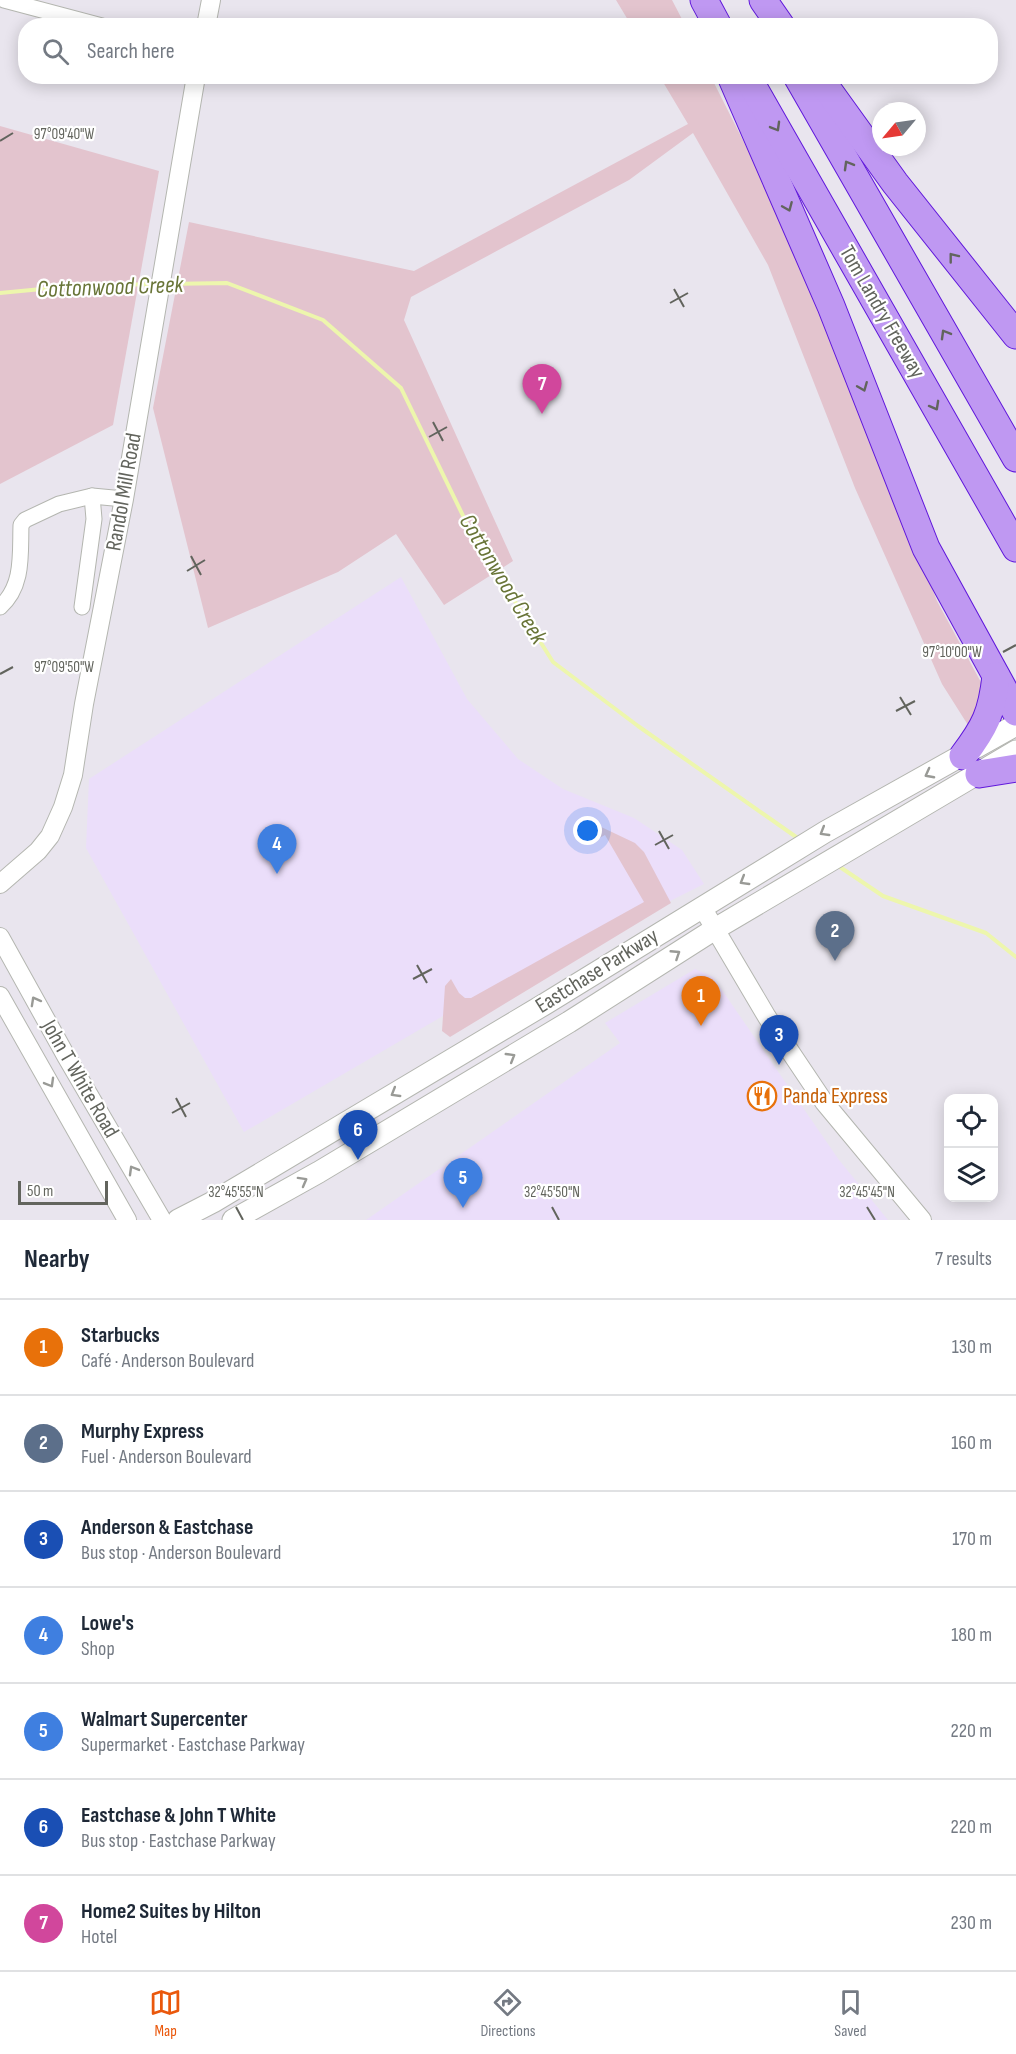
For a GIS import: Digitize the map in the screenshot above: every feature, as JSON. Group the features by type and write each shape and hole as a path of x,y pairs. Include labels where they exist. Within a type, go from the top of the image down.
{"highway":[{"path":"698,0 706,18"},
{"path":"704,0 714,18"},
{"path":"754,0 764,18"},
{"path":"763,0 775,18"},
{"path":"735,84 831,306 926,548 1016,712"},
{"name":"Tom Landry Freeway","path":"752,84 1016,548"},
{"name":"Tom Landry Freeway","path":"802,84 1016,458"},
{"path":"824,84 895,183 1016,335"},
{"path":"996,676 994,696 971,765 1016,768"}],"main road":[{"name":"Eastchase Parkway","path":"233,1220 460,1088 716,929 890,825 971,765 1016,725"},
{"name":"Eastchase Parkway","path":"178,1220 213,1202 862,810 971,765 1016,751"},
{"path":"445,1062 460,1088"}],"street":[{"path":"4,0 72,18"},
{"path":"208,18 212,0"},
{"name":"Randol Mill Road","path":"0,884 38,851 50,836 63,807 73,775 84,704 124,499 195,84"},
{"path":"82,607 94,519 92,496"},
{"path":"0,608 16,586 20,567 21,525 25,520 59,504 92,496 124,499"},
{"path":"702,907 767,1017 824,1102 922,1220"},
{"name":"John T White Road","path":"0,938 162,1220"},
{"name":"John T White Road","path":"0,996 127,1220"}],"shaded area":[{"path":"616,0 672,0 681,18 627,18"},
{"path":"664,84 715,84 812,277 937,601 983,686 973,733 942,684 855,488 768,265 693,133 629,180 411,297 404,320 513,561 444,605 396,534 338,572 208,628 153,408 189,222 414,271 688,124"},
{"path":"0,126 159,171 113,425 0,484"},
{"path":"401,577 467,699 518,759 563,789 634,818 682,850 704,884 460,1006 244,1132 86,848 89,779"},
{"path":"597,825 635,843 644,852 671,903 450,1037 442,1031 445,986 451,979 459,993 465,998 471,998 644,902 605,835 596,840 591,829 592,826"},
{"path":"695,969 713,977 839,1160 888,1220 366,1220 620,1043 605,1023"}],"waterway":[{"name":"Cottonwood Creek","path":"166,284 227,283 323,320 401,388 469,528 553,662 638,726 799,839"},
{"name":"Cottonwood Creek","path":"0,293 73,286 156,284"},
{"name":"Cottonwood Creek","path":"837,865 883,896 986,933 1016,957"}],"place":[{"name":"Home2 Suites by Hilton","path":"542,414"},
{"name":"Lowe's","path":"277,874"},
{"name":"Murphy Express","path":"835,961"},
{"name":"Starbucks","path":"701,1026"},
{"name":"Anderson & Eastchase","path":"779,1065"},
{"name":"Panda Express","path":"762,1096"},
{"name":"Eastchase & John T White","path":"358,1160"},
{"name":"Walmart Supercenter","path":"463,1208"}]}
